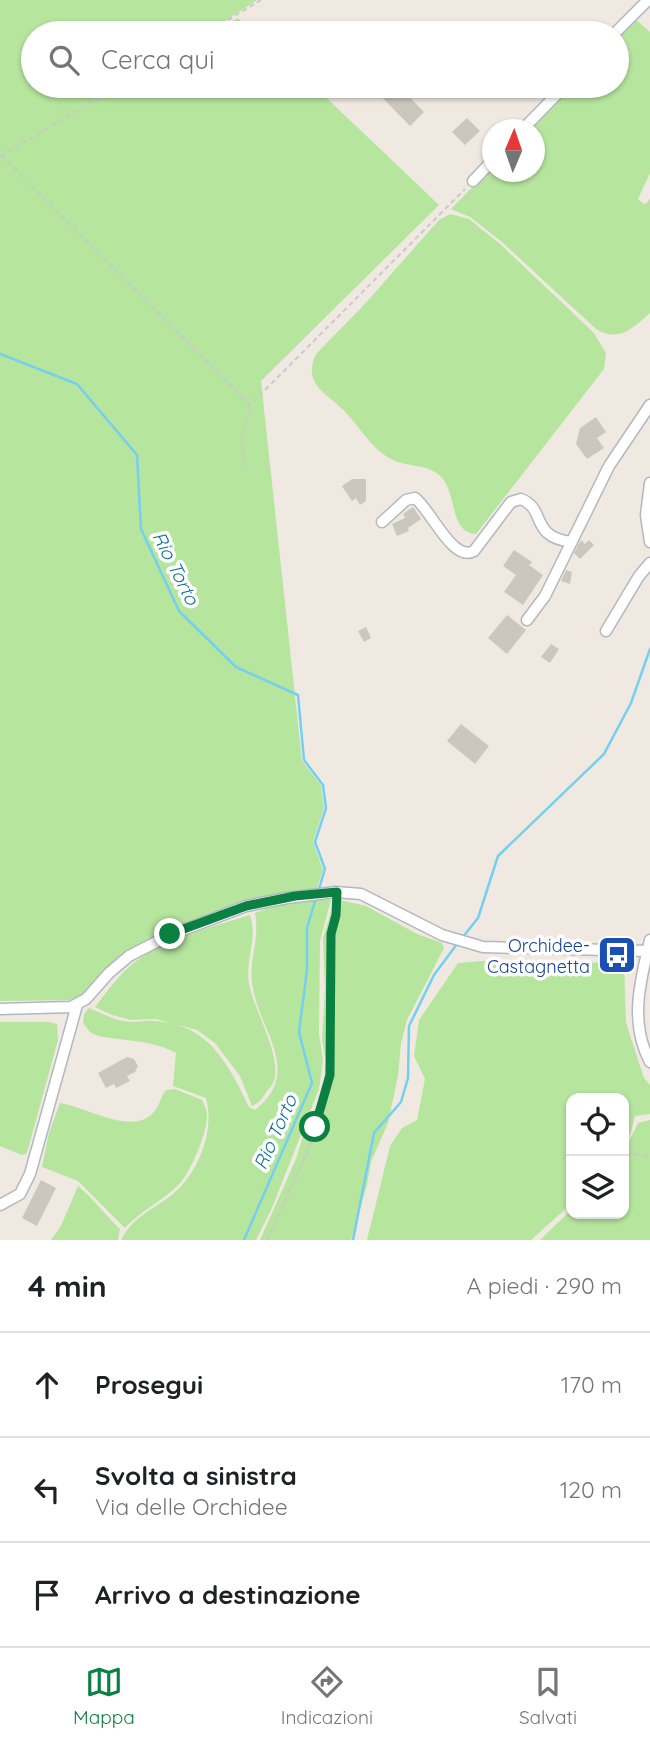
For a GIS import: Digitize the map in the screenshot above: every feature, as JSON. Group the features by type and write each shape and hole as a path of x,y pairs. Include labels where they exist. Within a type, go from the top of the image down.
{"street":[{"path":"627,21 648,0"},
{"path":"534,119 554,98"},
{"path":"473,181 482,171"},
{"path":"527,620 541,603 609,466 650,405"},
{"path":"650,483 646,515 650,542"},
{"path":"382,522 406,500 415,498 425,506 450,544 461,553 469,554 510,502 521,499 530,505 547,534 572,541"},
{"path":"606,631 639,576 650,564"},
{"path":"0,1205 20,1194 30,1174 77,1005 124,960 154,942 241,907 337,892 365,896 453,939 478,946 649,946 636,1017 639,1035 650,1062"},
{"path":"1,1007 59,1009 77,1005"}],"path":[{"path":"226,21 261,0"},
{"path":"99,98 1,155 250,405"},
{"path":"246,467 241,444 250,405 473,181"},
{"path":"267,1240 307,1151 330,1075 331,934 336,915 337,892"},
{"path":"629,1153 650,1156"}],"green space":[{"path":"0,0 257,0 225,21 21,21 21,98 327,98 439,205 261,381 302,761 321,785 324,808 313,842 323,870 316,891 225,910 146,940 113,962 80,996 71,1000 0,1001"},
{"path":"636,20 650,32 650,173 638,199 644,204 650,198 650,313 625,332 612,335 596,329 502,242 470,217 451,209 482,177 482,182 545,182 545,119 537,119 558,98 629,98 629,27"},
{"path":"450,214 469,219 499,243 593,332 606,353 604,369 476,534 467,532 461,526 449,490 439,475 385,455 319,388 312,373 316,354 363,306 439,220"},
{"path":"335,899 366,906 417,934 442,943 444,948 407,1020 388,1123 371,1162 351,1240 260,1240 296,1159 304,1133 319,1101 324,1079 326,1061 322,1040 325,989 323,938"},
{"path":"331,900 320,941 319,1033 323,1061 319,1089 272,1208 256,1240 121,1240 132,1225 174,1193 191,1174 203,1149 208,1110 206,1098 173,1086 176,1053 148,1043 98,1036 90,1032 83,1023 84,1014 89,1008 120,1020 172,1023 188,1029 214,1048 233,1075 249,1107 255,1110 269,1095 276,1080 277,1065 252,982 255,913 276,905"},
{"path":"250,915 253,933 249,984 275,1061 272,1085 261,1100 252,1106 240,1076 215,1043 197,1030 156,1019 131,1020 95,1007 124,972 148,953 190,934"},
{"path":"458,963 624,963 626,1023 644,1078 650,1085 650,1114 635,1116 629,1135 629,1093 566,1093 566,1208 531,1240 367,1240 390,1146 402,1128 417,1120 425,1079 414,1056 419,1020"},
{"path":"0,1022 57,1024 58,1040 27,1153 22,1155 0,1146"},
{"path":"175,1089 202,1100 207,1115 202,1141 181,1182 125,1228 78,1181 42,1167 49,1133 60,1103 108,1118 133,1122 153,1113 166,1090"},
{"path":"650,1120 650,1240 540,1240 566,1215 566,1219 629,1219 629,1142 638,1123"},
{"path":"78,1186 120,1229 118,1240 51,1240 61,1226"}],"building":[{"path":"383,98 411,98 424,112 410,126"},
{"path":"467,118 480,131 465,145 452,132"},
{"path":"596,417 606,432 597,438 604,448 587,459 576,444 580,428"},
{"path":"352,479 366,479 366,501 360,505 356,498 352,501 342,486"},
{"path":"413,507 421,519 408,528 409,531 397,536 392,524 405,518 403,514"},
{"path":"581,540 585,544 589,540 594,545 580,559 574,553"},
{"path":"514,550 532,562 529,565 543,575 523,605 504,592 516,575 503,566"},
{"path":"566,570 572,572 570,584 561,581"},
{"path":"507,615 526,630 507,654 488,638"},
{"path":"366,627 371,638 364,642 358,631"},
{"path":"551,644 559,649 550,663 541,657"},
{"path":"461,724 489,746 475,764 447,741"},
{"path":"127,1057 134,1059 138,1066 135,1072 127,1076 130,1081 116,1088 114,1084 106,1088 98,1073"},
{"path":"41,1180 56,1188 37,1226 22,1218"}],"waterway":[{"name":"Rio Torto","path":"0,354 77,384 137,455 141,529 179,611 236,667 298,695 304,760 323,785 326,808 315,842 325,869 318,892"},
{"path":"462,938 478,918 498,856 604,754 631,703 650,649"},
{"name":"Rio Torto","path":"244,1240 312,1083 299,1032 307,970 307,928 316,898"},
{"path":"353,1240 374,1133 401,1102 408,1078 409,1026 434,975 457,944"}],"place":[{"name":"Orchidee- Castagnetta","path":"617,955"}],"route":[{"path":"170,934 246,906 295,896 337,892 336,915 331,934 330,1075 315,1127"}]}
